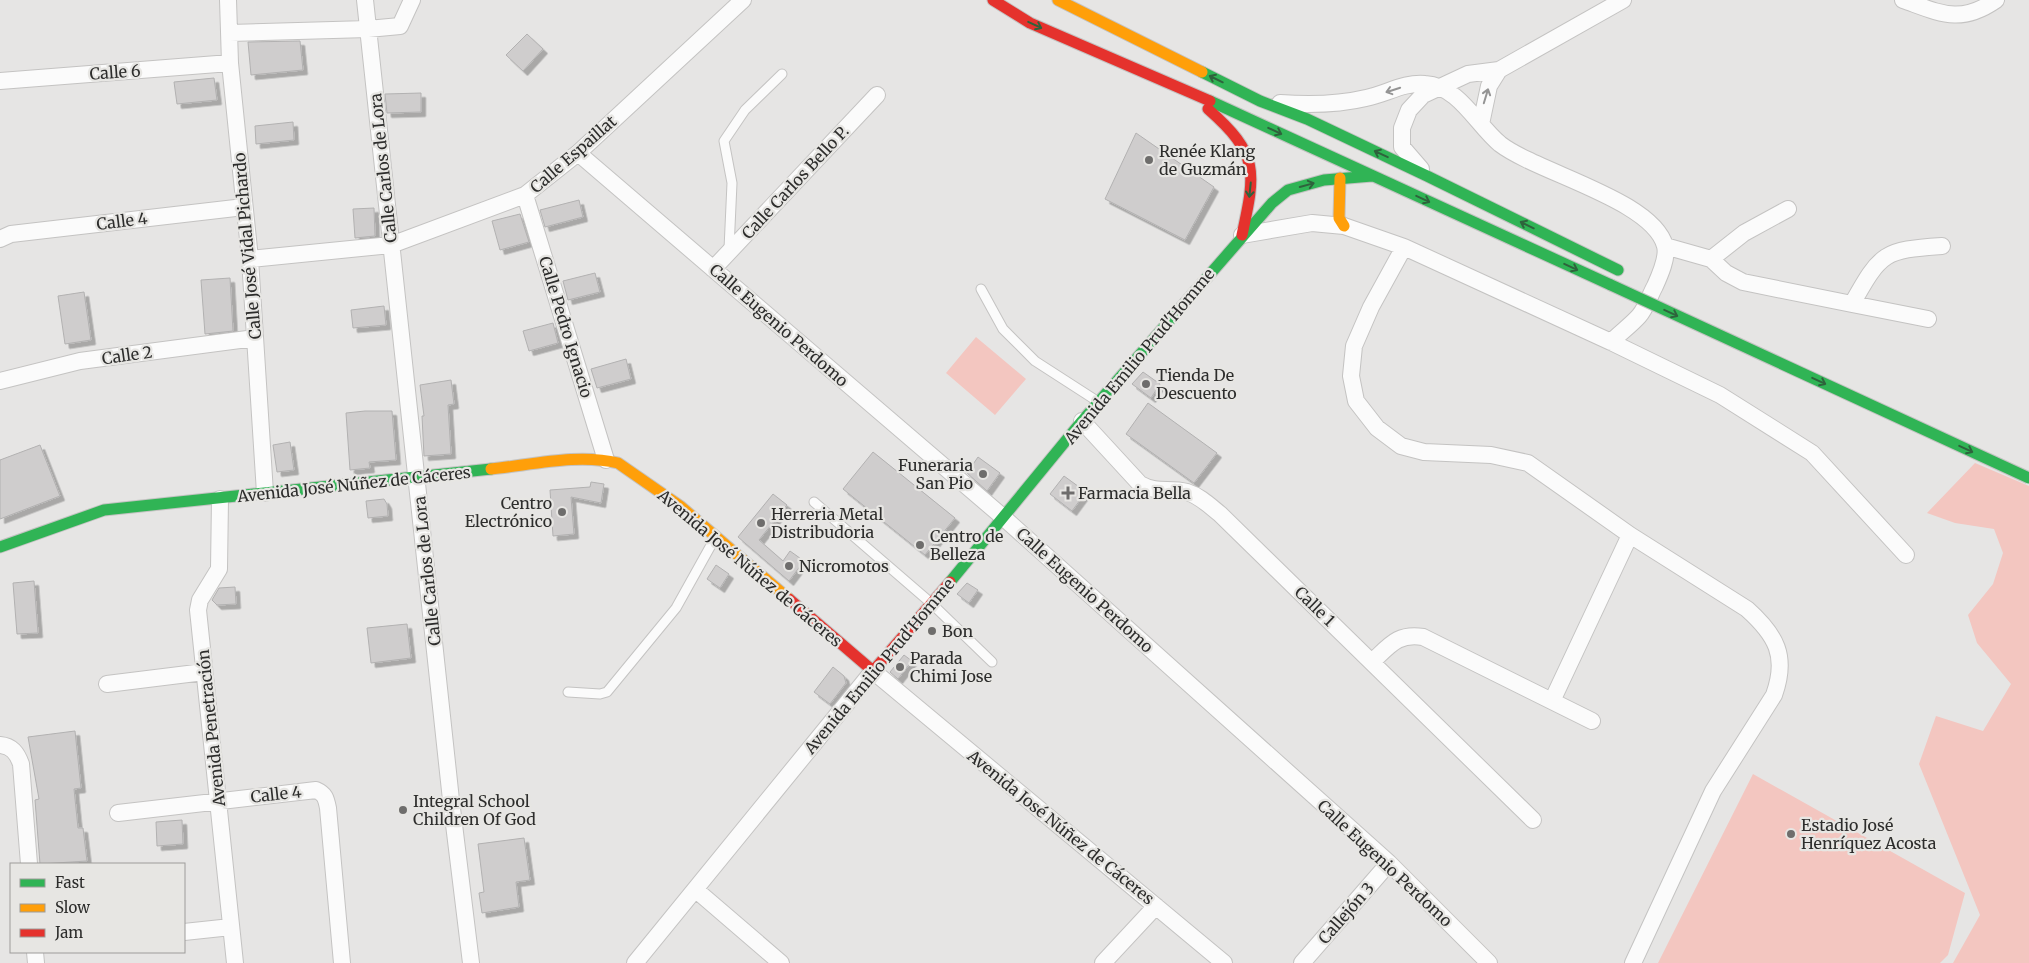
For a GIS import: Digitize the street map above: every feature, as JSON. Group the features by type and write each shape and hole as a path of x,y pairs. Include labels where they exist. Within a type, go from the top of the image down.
{"main road":[{"path":"993,0 1030,23 1161,78 2029,478"},
{"path":"1058,0 1260,101 1307,119 1428,176 1622,272"},
{"name":"Avenida Emilio Prud'Homme","path":"1161,78 1208,110 1243,144 1252,167 1249,202 1242,235"},
{"name":"Avenida Emilio Prud'Homme","path":"873,671 1004,518 1098,402 1272,202 1288,190 1340,178 1372,176"},
{"path":"1340,178 1339,218 1344,226"},
{"path":"1644,282 1662,290"},
{"name":"Avenida José Núñez de Cáceres","path":"0,547 104,510 576,460 606,460 618,463 680,506 715,538 873,671"}],"street":[{"name":"Calle José Vidal Pichardo","path":"228,0 230,63 250,259 265,493"},
{"name":"Calle Carlos de Lora","path":"365,0 451,800 471,963"},
{"path":"230,33 368,29 400,26 412,0"},
{"name":"Calle Espaillat","path":"250,259 391,245 526,195 578,153 743,0"},
{"path":"1428,176 1402,147 1402,128 1409,110 1423,95 1468,74 1498,70 1623,0"},
{"path":"1903,0 1938,13 1958,17 1986,7 1996,0"},
{"name":"Calle 6","path":"0,81 230,63"},
{"path":"1481,124 1489,86 1498,70"},
{"path":"1260,101 1342,104 1369,98 1408,85 1425,84 1440,87 1454,95 1500,144 1539,166 1631,208 1652,224 1665,246 1661,273 1640,315 1611,342"},
{"name":"Calle Carlos Bello P.","path":"713,269 877,95"},
{"name":"Calle Eugenio Perdomo","path":"578,153 1004,518 1389,863 1489,963"},
{"name":"Calle Pedro Ignacio","path":"526,195 606,460"},
{"name":"Calle 4","path":"0,239 11,234 244,207"},
{"path":"1712,259 1744,233 1788,209"},
{"path":"1242,235 1312,223 1344,226 1404,247 1611,342 1720,395 1812,453 1906,555"},
{"path":"1665,246 1712,259 1726,273 1743,282 1928,320"},
{"path":"1852,304 1866,279 1884,256 1904,249 1942,246"},
{"path":"1404,247 1371,307 1354,346 1350,376 1356,401 1377,428 1401,446 1424,452 1491,455 1528,463 1630,535 1747,609 1763,623 1775,641 1781,660 1780,680 1774,695 1713,791 1633,963"},
{"name":"Calle 2","path":"0,381 80,362 255,338"},
{"name":"Calle 1","path":"1082,421 1140,484 1149,489 1164,492 1188,492 1200,498 1220,514 1533,820"},
{"name":"Avenida Penetración","path":"220,499 220,569 200,600 198,610 236,963"},
{"path":"1552,701 1630,535"},
{"path":"1372,661 1397,638 1411,635 1422,637 1592,721"},
{"name":"Avenida Emilio Prud'Homme","path":"636,963 873,671"},
{"name":"Avenida José Núñez de Cáceres","path":"873,671 1221,962"},
{"path":"107,684 204,672"},
{"path":"0,745 11,748 18,755 21,764 29,863"},
{"name":"Calle 4","path":"118,813 316,790 326,797 342,963"},
{"name":"Callejón 3","path":"1302,963 1389,863"},
{"path":"696,890 781,963"},
{"path":"1103,963 1156,906"},
{"path":"185,932 231,927"}],"lane":[{"path":"729,252 732,183 724,141 745,110 782,74"},
{"path":"981,289 1003,329 1036,361 1098,402"},
{"path":"814,502 931,603 992,662"},
{"path":"568,692 600,694 607,692 676,608 715,538"}],"shaded area":[{"path":"976,337 1026,379 995,415 946,373"},
{"path":"1975,463 2029,486 2029,963 1953,963 1980,915 1919,764 1936,716 1983,731 2011,684 1977,643 1968,615 1993,584 2003,553 1994,529 1955,523 1927,513"},
{"name":"Estadio José Henríquez Acosta","path":"1753,774 1965,893 1948,955 1940,963 1658,963"}],"building":[{"path":"527,34 543,49 523,71 506,55"},
{"path":"300,41 303,70 251,75 248,42"},
{"path":"214,78 217,100 177,104 174,82"},
{"path":"421,93 421,112 387,113 385,94"},
{"path":"293,122 294,140 256,144 255,126"},
{"name":"Renée Klang de Guzmán","path":"1136,133 1214,187 1185,240 1105,199"},
{"path":"579,200 583,217 545,227 540,210"},
{"path":"374,208 375,236 355,238 353,209"},
{"path":"520,214 529,242 500,250 492,221"},
{"path":"595,273 600,292 568,300 563,281"},
{"path":"230,278 233,331 205,334 201,280"},
{"path":"84,292 91,340 65,344 58,296"},
{"path":"384,306 386,325 353,328 351,310"},
{"path":"553,323 558,343 529,351 523,331"},
{"path":"626,359 631,379 597,388 591,369"},
{"name":"Tienda De Descuento","path":"1143,372 1160,384 1151,398 1132,384"},
{"path":"451,380 454,404 448,405 451,454 424,456 422,416 424,416 420,385"},
{"path":"1148,403 1217,453 1194,483 1126,434"},
{"path":"392,411 396,460 369,462 370,468 350,470 346,413"},
{"path":"290,442 294,470 277,472 273,445"},
{"path":"40,445 60,496 0,519 0,460"},
{"path":"873,452 955,518 925,555 843,489"},
{"name":"Funeraria San Pio","path":"978,457 1000,473 987,491 967,473"},
{"name":"Farmacia Bella","path":"1064,476 1086,492 1072,511 1050,494"},
{"name":"Centro Electrónico","path":"591,482 604,484 601,503 571,497 574,534 553,536 550,490 590,487"},
{"path":"773,494 787,505 759,540 783,561 790,551 804,561 789,581 738,537"},
{"path":"384,499 387,504 388,516 368,518 366,501"},
{"path":"716,565 729,574 720,588 707,579"},
{"path":"34,581 38,633 17,634 13,583"},
{"path":"967,583 978,590 969,603 957,594"},
{"path":"235,587 236,604 217,605 212,600 219,588"},
{"path":"407,624 411,658 371,663 367,628"},
{"name":"Parada Chimi Jose","path":"904,655 912,661 898,679 890,672"},
{"path":"833,667 844,676 846,683 830,704 814,692"},
{"path":"75,731 81,788 74,789 78,828 83,828 87,861 40,863 35,800 39,799 28,737"},
{"path":"182,820 183,844 157,846 156,822"},
{"path":"524,838 530,880 516,882 519,907 482,913 479,893 484,892 478,844"}],"traffic: fast":[{"path":"1202,72 1260,101 1307,119 1427,176 1618,270"},
{"path":"1210,101 1611,285"},
{"path":"950,582 1082,421 1272,203 1288,190 1324,180 1372,176"},
{"path":"1611,285 2029,478"},
{"path":"0,547 104,510 491,469"}],"traffic: slow":[{"path":"1058,0 1202,72"},
{"path":"1340,178 1339,218 1344,226"},
{"path":"491,469 571,459 603,460 618,463 680,506 789,599"}],"traffic: jam":[{"path":"993,0 1030,23 1210,101"},
{"path":"1208,109 1237,139 1245,152 1249,165 1251,179 1250,195 1242,235"},
{"path":"789,599 873,671 950,582"}],"place":[{"name":"Renée Klang de Guzmán","path":"1149,160"},
{"name":"Tienda De Descuento","path":"1146,384"},
{"name":"Funeraria San Pio","path":"983,474"},
{"name":"Farmacia Bella","path":"1068,493"},
{"name":"Centro Electrónico","path":"562,512"},
{"name":"Herreria Metal Distribudoria","path":"761,523"},
{"name":"Centro de Belleza","path":"920,545"},
{"name":"Nicromotos","path":"789,566"},
{"name":"Bon","path":"932,631"},
{"name":"Parada Chimi Jose","path":"900,667"},
{"name":"Integral School Children Of God","path":"403,810"},
{"name":"Estadio José Henríquez Acosta","path":"1791,834"}]}
